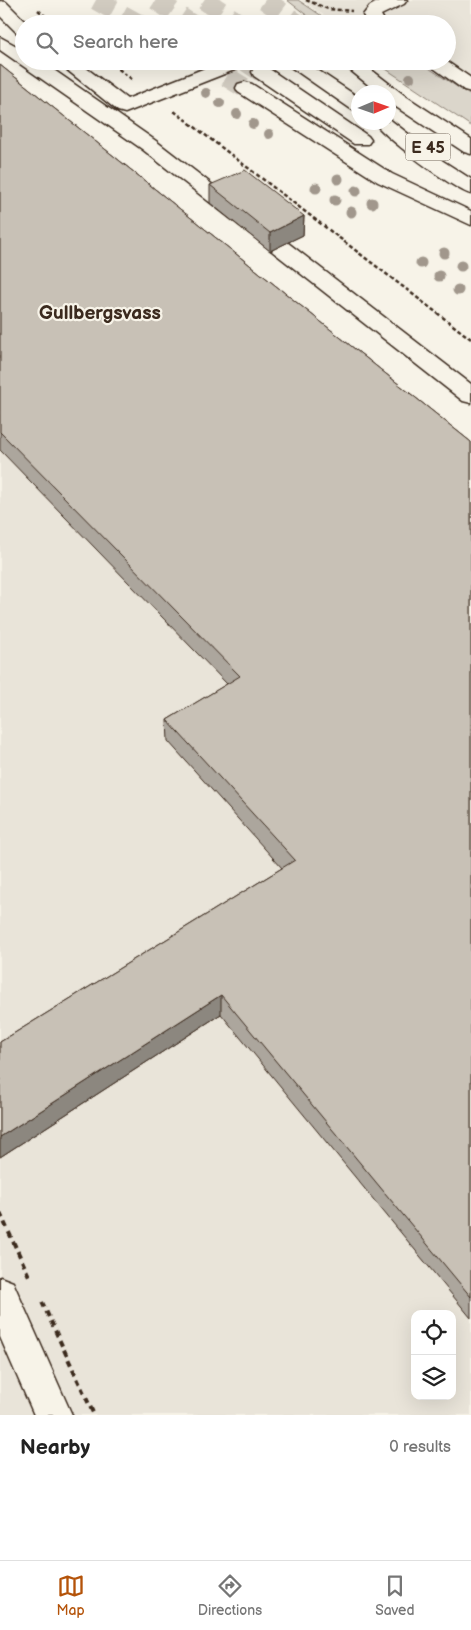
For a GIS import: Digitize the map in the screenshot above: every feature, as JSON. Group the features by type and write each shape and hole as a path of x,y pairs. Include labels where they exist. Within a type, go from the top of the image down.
{"main road":[{"path":"376,15 379,7 398,0"},
{"path":"0,6 15,21"},
{"path":"0,42 15,52"},
{"path":"41,70 149,145 471,396"},
{"path":"77,70 125,107 218,70"},
{"path":"305,70 351,100"},
{"path":"360,70 397,99 471,148"},
{"path":"447,70 469,84"},
{"name":"E 45","path":"262,72 471,216"},
{"path":"245,88 385,178 471,220"},
{"name":"E 45","path":"396,129 471,171"},
{"path":"394,130 436,165 471,188"},
{"path":"0,1295 53,1415"}],"path":[{"path":"306,0 316,7 329,11 355,15"},
{"path":"120,70 471,339"},
{"path":"0,1214 33,1284"},
{"path":"37,1292 94,1415"}],"shaded area":[{"path":"287,0 298,0 320,15 306,15"},
{"path":"301,0 471,0 471,79 456,70 456,15 324,15"},
{"path":"0,70 471,448 471,1415 0,1415"},
{"path":"387,70 432,70 471,96 471,126"}],"building":[{"path":"0,65 471,442 471,1297 221,995 0,1137 0,1042 295,860 167,720 240,676 0,432"},
{"path":"245,170 304,216 270,233 210,185"}],"tunnel":[{"path":"96,0 123,15"},
{"path":"156,0 178,15"},
{"path":"204,0 226,15"},
{"path":"265,0 286,15"},
{"path":"216,70 245,88"}],"district":[{"name":"Gullbergsvass","path":"100,312"}]}
